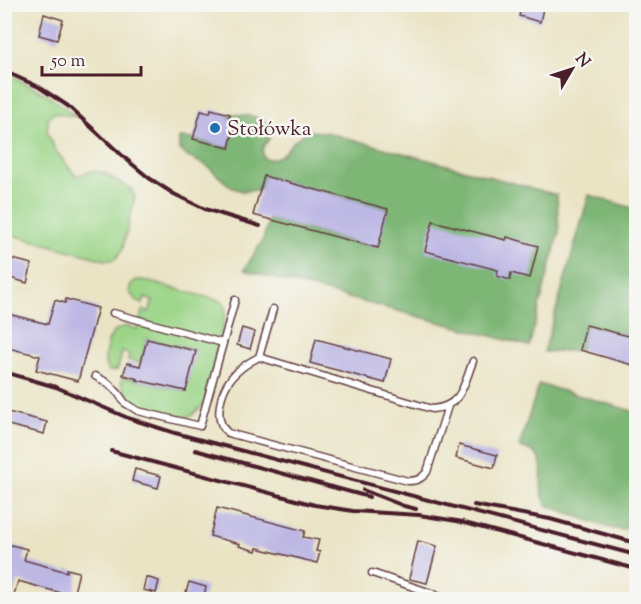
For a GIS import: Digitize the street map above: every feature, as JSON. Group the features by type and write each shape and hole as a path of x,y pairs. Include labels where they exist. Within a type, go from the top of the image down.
{"lane":[{"path":"95,376 108,383 125,403 138,411 200,426 235,300"},
{"path":"273,309 259,357 240,369 226,386 219,419 228,433 408,481 416,481 427,472 448,406"},
{"path":"112,313 223,343"},
{"path":"259,357 432,409 448,406 460,396 473,361"},
{"path":"372,573 452,600"}],"green space":[{"path":"5,72 46,94 77,117 55,113 49,116 47,131 55,150 76,176 93,171 104,173 131,189 135,197 122,251 113,260 105,260 5,233"},
{"path":"230,114 253,116 267,123 269,139 264,146 264,158 278,157 307,131 325,132 557,195 559,232 529,346 244,270 263,240 269,219 377,248 388,209 264,176 260,190 242,191 231,187 206,165 188,157 179,149 179,138 229,148 236,120 229,118"},
{"path":"589,195 636,209 636,338 587,325 580,350 544,352"},
{"path":"137,280 221,301 225,305 225,318 204,404 192,415 184,418 174,418 137,405 121,383 123,377 186,391 195,350 147,339 141,363 128,360 129,354 122,352 118,369 111,371 105,365 106,351 113,333 126,326 137,329 143,310 149,312 153,301 145,298 143,304 129,292 133,282"},
{"path":"539,384 636,412 636,520 634,525 621,530 606,527 547,505 541,488 542,471 538,456 519,447"}],"building":[{"path":"522,4 544,4 540,22 519,16"},
{"path":"44,14 63,20 57,40 39,35"},
{"path":"211,109 230,114 229,118 236,120 229,148 193,139 201,111 210,113"},
{"path":"264,176 388,209 378,248 253,215"},
{"path":"433,221 538,246 530,278 511,273 510,280 497,276 498,270 425,251"},
{"path":"9,258 32,264 27,283 4,276"},
{"path":"66,299 98,308 78,381 36,370 40,356 4,347 4,313 48,324 55,300 65,303"},
{"path":"586,325 636,338 636,366 580,350"},
{"path":"242,328 255,332 250,349 237,345"},
{"path":"147,339 196,351 186,391 123,375 127,363 140,366"},
{"path":"316,339 391,359 385,383 310,363"},
{"path":"4,411 47,422 44,434 4,424"},
{"path":"459,445 497,455 494,468 456,458"},
{"path":"135,469 161,476 158,488 132,481"},
{"path":"217,508 305,531 303,537 319,540 316,551 320,552 317,563 257,548 256,551 210,536"},
{"path":"418,541 437,546 427,583 409,579"},
{"path":"4,543 27,549 24,560 67,572 67,569 79,572 72,600 59,600 61,593 18,581 14,595 4,592"},
{"path":"146,577 159,581 156,593 143,590"},
{"path":"189,582 206,587 203,600 184,600"}],"railway":[{"path":"4,71 39,87 68,106 126,159 149,178 174,194 205,209 260,226"},
{"path":"4,372 56,387 128,418 175,433 636,555"},
{"path":"195,450 369,497"},
{"path":"111,451 315,505 353,511 419,515 463,522"},
{"path":"363,490 416,509"},
{"path":"474,505 550,519 636,543"},
{"path":"457,521 636,569"}],"place":[{"name":"Stołówka","path":"215,128"}]}
